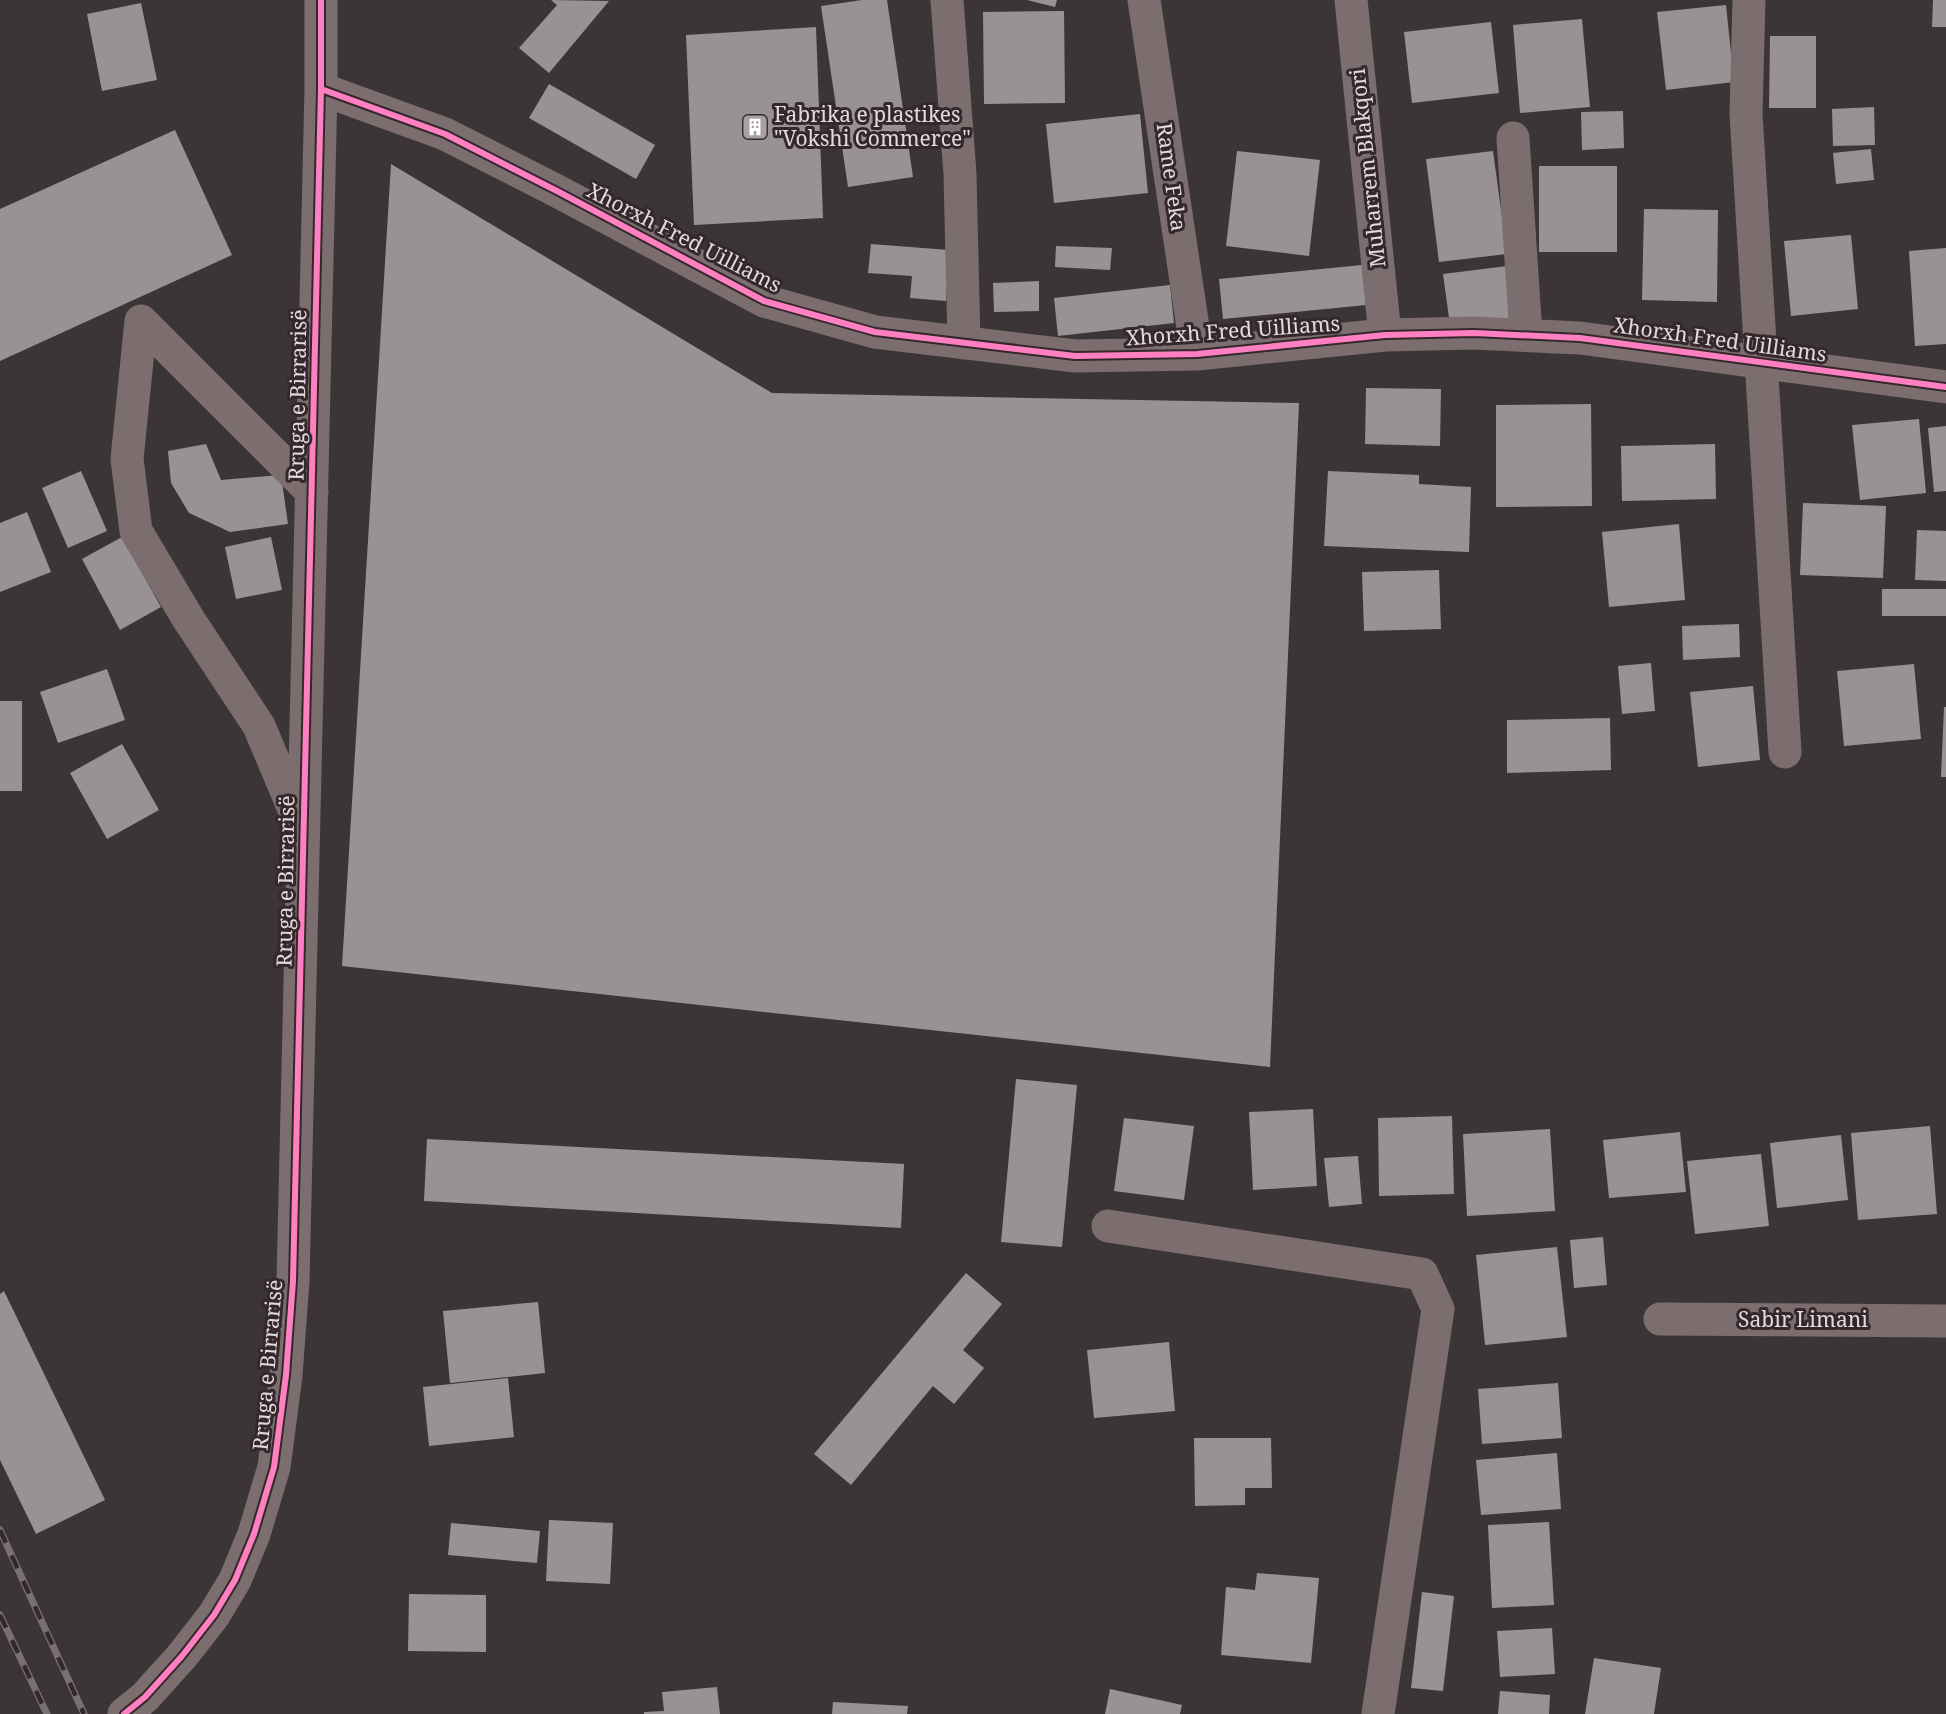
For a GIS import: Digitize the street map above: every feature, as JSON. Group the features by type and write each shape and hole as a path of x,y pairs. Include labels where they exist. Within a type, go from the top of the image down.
{"street":[{"name":"Rruga e Birrarisë","path":"128,1713 182,1656 214,1615 235,1580 254,1534 274,1467 286,1375 293,1281 321,89 321,0"},
{"path":"947,0 960,174 964,343"},
{"name":"Rame Feka","path":"1144,0 1197,354"},
{"name":"Muharrem Blakqori","path":"1351,0 1385,335"},
{"name":"Xhorxh Fred Uilliams","path":"1749,0 1746,114 1785,752"},
{"name":"Xhorxh Fred Uilliams","path":"321,89 445,134 764,301 875,332 1075,356 1197,354 1385,335 1474,333 1526,335 1580,338 1946,387"},
{"path":"1513,138 1526,335"},
{"path":"303,831 259,726 189,620 136,531 127,459 141,321 312,492"},
{"path":"1108,1226 1422,1274 1438,1309 1378,1714"},
{"name":"Sabir Limani","path":"1660,1319 1946,1321"}],"building":[{"path":"551,0 609,1 549,73 519,48 557,5"},
{"path":"862,0 887,0 913,177 848,187 821,6"},
{"path":"1027,0 1057,0 1055,7"},
{"path":"1933,0 1946,0 1946,27 1932,27"},
{"path":"141,3 157,80 102,91 87,14"},
{"path":"1726,5 1734,82 1666,90 1657,12"},
{"path":"1064,11 1065,103 984,104 983,12"},
{"path":"1582,19 1590,107 1520,113 1513,25"},
{"path":"1491,22 1499,93 1412,103 1404,32"},
{"name":"Fabrika e plastikes \"Vokshi Commerce\"","path":"816,27 823,218 694,225 686,35"},
{"path":"1770,36 1816,36 1816,108 1769,108"},
{"path":"549,84 655,145 636,179 529,118"},
{"path":"1874,107 1875,145 1833,146 1832,109"},
{"path":"1623,111 1624,148 1582,150 1581,112"},
{"path":"1140,114 1148,193 1054,203 1046,124"},
{"path":"175,130 232,255 0,361 0,209"},
{"path":"1871,149 1874,180 1836,184 1833,153"},
{"path":"1237,151 1320,160 1309,256 1226,246"},
{"path":"1493,151 1507,254 1439,262 1426,159"},
{"path":"391,164 772,393 1299,403 1270,1067 342,966"},
{"path":"1539,166 1617,166 1617,252 1539,252"},
{"path":"1644,209 1718,210 1717,302 1642,300"},
{"path":"1851,235 1858,309 1791,316 1784,241"},
{"path":"871,244 949,250 946,301 910,298 912,276 868,273"},
{"path":"1056,246 1112,248 1110,270 1055,267"},
{"path":"1946,248 1946,344 1915,346 1909,251"},
{"path":"1362,265 1366,305 1223,319 1219,279"},
{"path":"1507,266 1513,318 1450,325 1443,274"},
{"path":"1039,281 1039,311 994,312 993,283"},
{"path":"1170,285 1174,323 1058,336 1054,298"},
{"path":"1366,388 1441,389 1440,446 1365,444"},
{"path":"1591,404 1592,506 1496,507 1496,405"},
{"path":"1919,419 1926,493 1860,500 1852,425"},
{"path":"1946,426 1946,491 1934,492 1928,428"},
{"path":"206,444 221,480 281,475 288,524 230,532 189,513 171,483 168,451"},
{"path":"1715,444 1716,499 1622,501 1621,446"},
{"path":"81,471 107,531 68,548 42,488"},
{"path":"1328,471 1419,475 1419,484 1471,487 1469,552 1324,546"},
{"path":"1803,503 1886,506 1883,578 1800,575"},
{"path":"27,512 51,572 0,592 0,523"},
{"path":"1679,524 1685,600 1609,607 1602,532"},
{"path":"1917,530 1946,531 1946,581 1915,580"},
{"path":"122,537 161,607 120,630 82,559"},
{"path":"271,537 282,590 236,599 225,547"},
{"path":"1439,570 1441,629 1364,631 1362,572"},
{"path":"1882,589 1946,589 1946,616 1882,616"},
{"path":"1739,624 1740,657 1683,660 1682,626"},
{"path":"1651,663 1655,711 1622,714 1618,666"},
{"path":"1914,664 1921,739 1844,746 1837,671"},
{"path":"107,669 125,720 58,743 40,692"},
{"path":"1753,686 1760,760 1698,767 1690,692"},
{"path":"0,701 22,701 22,791 0,791"},
{"path":"1944,707 1946,707 1946,777 1941,777"},
{"path":"1610,718 1611,770 1507,773 1507,720"},
{"path":"122,744 159,810 107,839 70,773"},
{"path":"1016,1079 1077,1085 1062,1247 1001,1242"},
{"path":"1313,1109 1317,1186 1253,1190 1249,1112"},
{"path":"1452,1116 1454,1194 1379,1196 1378,1118"},
{"path":"1124,1118 1194,1126 1184,1200 1114,1191"},
{"path":"1930,1126 1937,1214 1858,1220 1851,1133"},
{"path":"1550,1129 1555,1211 1467,1216 1463,1134"},
{"path":"1680,1132 1686,1192 1609,1198 1603,1140"},
{"path":"1841,1135 1848,1200 1777,1208 1770,1143"},
{"path":"427,1139 904,1164 901,1228 424,1201"},
{"path":"1761,1154 1769,1226 1695,1234 1687,1161"},
{"path":"1358,1156 1362,1204 1329,1207 1324,1158"},
{"path":"1603,1237 1607,1285 1574,1288 1570,1240"},
{"path":"1557,1247 1567,1337 1485,1345 1476,1255"},
{"path":"966,1273 1002,1304 963,1350 984,1368 954,1404 933,1386 851,1485 814,1454"},
{"path":"4,1291 105,1500 36,1534 0,1460 0,1294"},
{"path":"538,1302 545,1373 450,1383 443,1311"},
{"path":"1169,1342 1175,1411 1094,1418 1087,1350"},
{"path":"508,1378 514,1437 429,1446 423,1387"},
{"path":"1558,1383 1562,1438 1482,1444 1478,1389"},
{"path":"1194,1438 1271,1438 1272,1488 1245,1488 1245,1505 1195,1506"},
{"path":"1557,1453 1561,1509 1481,1515 1476,1460"},
{"path":"549,1520 613,1523 610,1584 546,1581"},
{"path":"1549,1522 1554,1605 1492,1608 1488,1525"},
{"path":"451,1523 540,1531 537,1563 448,1555"},
{"path":"1257,1573 1319,1578 1311,1663 1221,1655 1226,1587 1255,1590"},
{"path":"1422,1592 1454,1596 1443,1691 1411,1688"},
{"path":"409,1594 486,1595 486,1652 408,1651"},
{"path":"1552,1628 1555,1674 1500,1677 1497,1631"},
{"path":"1594,1658 1661,1668 1654,1714 1585,1714"},
{"path":"717,1687 720,1714 644,1714 644,1712 664,1711 662,1692"},
{"path":"1110,1689 1182,1705 1180,1714 1105,1714"},
{"path":"1500,1691 1550,1695 1549,1714 1498,1714"},
{"path":"833,1702 908,1706 907,1714 832,1714"}],"railway":[{"path":"0,1530 84,1714"},
{"path":"0,1615 47,1714"}],"cycle path":[{"path":"124,1714 145,1697 182,1656 214,1615 235,1580 254,1534 274,1467 286,1375 293,1281 321,89 321,0"},
{"path":"321,89 445,134 764,301 875,332 1075,356 1197,354 1385,335 1474,333 1580,338 1946,387"}],"place":[{"name":"Fabrika e plastikes \"Vokshi Commerce\"","path":"755,127"}]}
